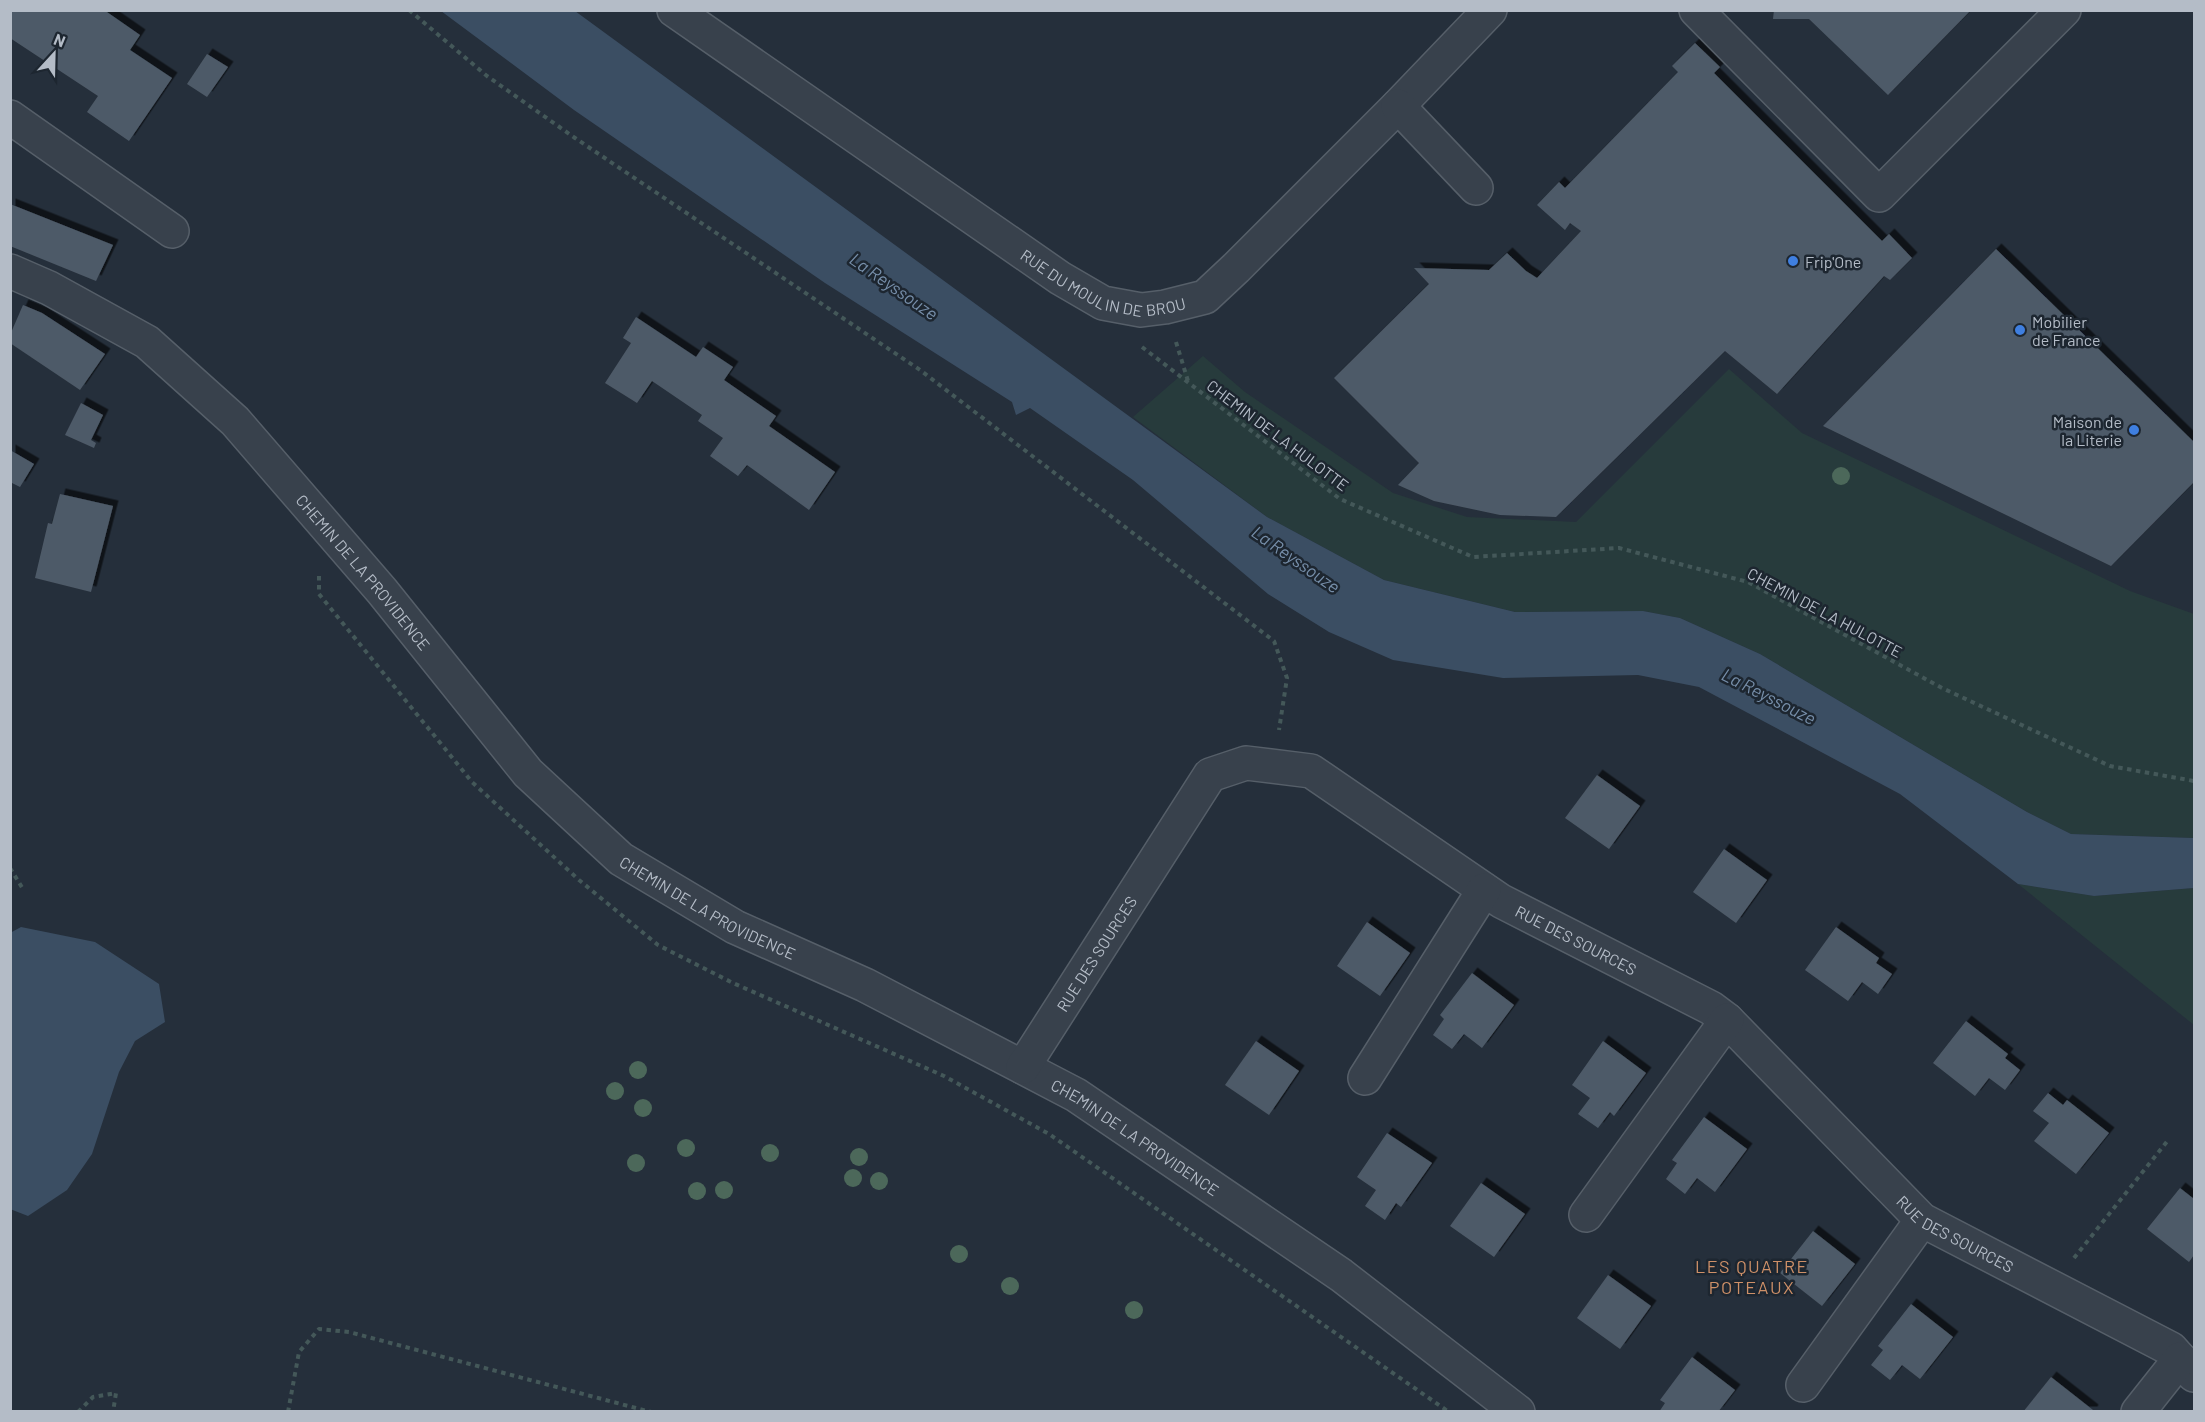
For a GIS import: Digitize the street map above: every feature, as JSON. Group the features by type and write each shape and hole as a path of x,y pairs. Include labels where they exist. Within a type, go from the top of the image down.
{"street":[{"name":"RUE DU MOULIN DE BROU","path":"674,10 1060,278 1103,303 1141,310 1165,307 1205,297 1398,106 1490,10"},
{"path":"1696,10 1879,195 2064,10"},
{"path":"1398,106 1476,188"},
{"path":"10,117 172,231"},
{"name":"CHEMIN DE LA PROVIDENCE","path":"10,271 49,288 147,342 235,421 382,591 528,773 621,859 735,927 865,986 1076,1095 1341,1275 1518,1412"},
{"name":"RUE DES SOURCES","path":"1023,1067 1210,775 1246,763 1311,771 1501,901 1711,1008 1727,1020 1922,1220 2171,1349 2187,1367"},
{"path":"1365,1078 1484,890"},
{"path":"1586,1215 1727,1020"},
{"path":"1803,1385 1922,1220"},
{"path":"2138,1412 2187,1367"}],"path":[{"path":"409,10 487,76 920,370 1274,641 1287,678 1273,766"},
{"name":"CHEMIN DE LA HULOTTE","path":"1188,381 1340,499 1473,557 1619,548 1748,582 1942,688 2110,766 2194,781"},
{"path":"10,868 22,889"},
{"path":"2051,1288 2169,1139"},
{"path":"288,1412 299,1352 319,1329 349,1332 651,1412"},
{"path":"78,1412 93,1396 116,1393 113,1412"}],"green space":[{"path":"1203,356 1245,392 1393,493 1467,517 1576,522 1729,369 1802,433 2130,591 2194,614 2194,838 2071,834 2027,812 1760,654 1680,618 1643,611 1515,612 1384,580 1267,517 1133,417"},
{"path":"2018,884 2094,896 2194,888 2194,1025"}],"water":[{"name":"La Reyssouze","path":"441,11 575,11 1267,517 1384,580 1515,612 1643,611 1680,618 1760,654 2027,812 2071,834 2194,838 2194,888 2094,896 2018,884 1900,794 1699,687 1638,675 1503,678 1393,660 1329,632 1268,594 1133,480 1030,408 1016,415 1012,402 825,283 574,110"},
{"path":"21,927 95,942 159,984 165,1022 135,1041 119,1072 92,1154 67,1190 28,1216 10,1209 10,933"}],"building":[{"path":"10,10 104,10 140,35 130,50 172,78 129,141 87,112 98,96 10,38"},
{"path":"1774,10 1971,10 1888,95 1809,19 1773,19"},
{"path":"1695,43 1720,67 1714,73 1882,241 1889,234 1912,258 1890,280 1884,276 1777,394 1725,351 1556,517 1500,515 1434,501 1398,485 1419,463 1334,378 1429,284 1414,268 1489,270 1507,253 1537,278 1581,231 1570,223 1565,230 1537,205 1559,182 1565,188 1678,72 1672,66"},
{"path":"207,54 228,67 207,97 187,84"},
{"path":"10,204 113,245 96,281 10,246"},
{"path":"1996,249 2194,442 2194,482 2111,566 1823,426"},
{"path":"23,305 42,313 105,354 80,390 10,343 10,335"},
{"path":"636,317 696,357 703,347 733,367 724,380 776,416 769,426 835,472 809,510 747,465 738,476 710,456 723,438 698,421 702,415 652,381 637,403 605,383 631,343 623,338"},
{"path":"81,403 103,415 91,440 96,443 94,448 65,435"},
{"path":"10,450 34,464 20,487 10,482"},
{"path":"60,494 113,506 91,592 35,578 48,523 52,524"},
{"path":"1597,775 1640,806 1609,849 1565,818"},
{"path":"1724,849 1767,880 1736,923 1693,892"},
{"path":"1367,922 1410,953 1380,996 1337,966"},
{"path":"1836,927 1879,958 1876,963 1892,974 1878,994 1862,982 1848,1001 1805,970"},
{"path":"1472,973 1514,1005 1482,1048 1464,1034 1452,1049 1433,1035 1444,1019 1440,1015"},
{"path":"1966,1021 2008,1054 2005,1058 2020,1070 2005,1090 1989,1078 1975,1096 1933,1063"},
{"path":"1256,1041 1299,1071 1269,1115 1225,1085"},
{"path":"1603,1041 1646,1073 1614,1116 1610,1112 1598,1128 1578,1114 1590,1098 1572,1085"},
{"path":"2048,1093 2063,1105 2067,1100 2109,1133 2076,1174 2034,1141 2049,1123 2033,1111"},
{"path":"1704,1117 1747,1149 1715,1192 1697,1178 1685,1194 1666,1179 1677,1163 1672,1160"},
{"path":"1387,1133 1432,1163 1401,1207 1396,1203 1385,1220 1365,1206 1376,1190 1357,1177"},
{"path":"1481,1183 1525,1214 1494,1257 1450,1226"},
{"path":"2180,1188 2194,1199 2194,1255 2189,1262 2147,1229"},
{"path":"1813,1231 1855,1264 1822,1306 1780,1273"},
{"path":"1608,1275 1651,1306 1620,1349 1577,1318"},
{"path":"1911,1304 1953,1337 1920,1379 1902,1365 1890,1380 1871,1365 1883,1350 1878,1346"},
{"path":"1692,1357 1735,1390 1718,1412 1659,1412 1665,1403 1660,1400"},
{"path":"2051,1377 2093,1410 2092,1412 2023,1412"}],"place":[{"name":"Frip'One","path":"1793,261"},
{"name":"Mobilier de France","path":"2020,330"},
{"name":"Maison de la Literie","path":"2134,430"}],"district":[{"name":"LES QUATRE POTEAUX","path":"1752,1276"}]}
